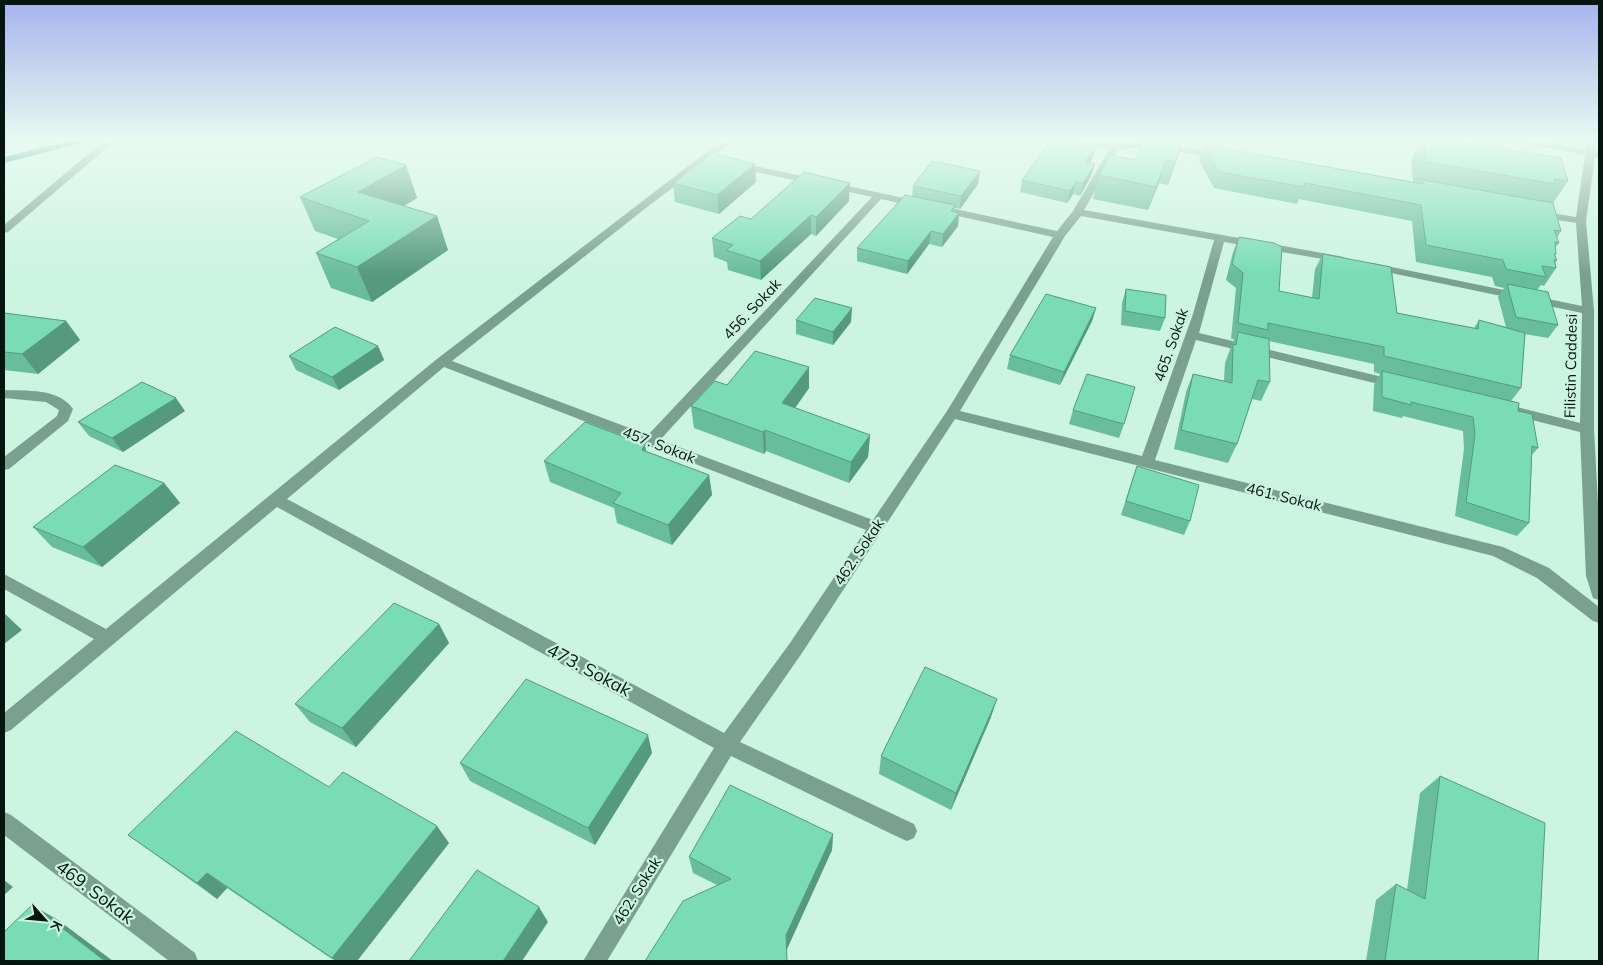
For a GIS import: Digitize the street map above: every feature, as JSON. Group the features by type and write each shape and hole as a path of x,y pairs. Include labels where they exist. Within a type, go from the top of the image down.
{"street":[{"path":"4,230 57,185"},
{"path":"4,724 442,362 647,202 676,185"},
{"path":"824,185 1060,235"},
{"name":"462. Sokak","path":"594,961 727,744 796,648 952,414 1060,235 1078,212 1093,185"},
{"name":"Filistin Caddesi","path":"1587,185 1581,221 1588,311 1587,429 1594,576 1599,593"},
{"name":"456. Sokak","path":"650,442 878,197"},
{"path":"1525,211 1581,221"},
{"path":"1078,212 1352,262 1588,311"},
{"name":"465. Sokak","path":"1147,462 1191,335 1220,237"},
{"path":"1191,335 1403,385"},
{"name":"457. Sokak","path":"442,362 876,527"},
{"path":"4,394 54,399 63,404 66,409 63,418 4,465"},
{"path":"1500,408 1587,429"},
{"name":"461. Sokak","path":"952,414 1497,551 1543,573 1599,616"},
{"name":"473. Sokak","path":"275,500 727,744 907,831"},
{"path":"4,581 108,638"},
{"name":"469. Sokak","path":"4,822 187,961"}],"building":[{"path":"323,185 370,185 358,192 437,216 357,267 316,253 369,221 300,197"},
{"path":"680,185 729,185 717,195"},
{"path":"789,185 848,185 816,217 811,215 760,261 726,250 733,245 712,238 740,216 751,219"},
{"path":"914,185 969,185 961,196"},
{"path":"1044,185 1074,185 1070,191"},
{"path":"1316,185 1451,185 1553,203 1561,231 1554,230 1559,243 1555,242 1556,254 1554,254 1557,260 1554,260 1556,268 1542,266 1546,277 1506,269 1503,260 1426,245 1421,205"},
{"path":"905,195 955,205 951,211 959,213 943,234 931,231 908,261 857,248"},
{"path":"1239,237 1274,243 1282,247 1279,291 1319,299 1323,254 1391,267 1397,313 1478,329 1479,320 1525,333 1521,388 1384,356 1384,347 1268,323 1268,330 1238,323 1243,273 1232,264"},
{"path":"1507,284 1548,292 1558,325 1516,317"},
{"path":"1126,289 1166,295 1165,318 1125,311"},
{"path":"1046,294 1096,308 1064,372 1010,355"},
{"path":"815,298 852,308 833,332 796,320"},
{"path":"4,313 66,321 22,354 4,352"},
{"path":"335,327 378,346 332,377 289,356"},
{"path":"1238,332 1269,339 1270,382 1258,380 1237,444 1181,430 1193,374 1232,383 1233,344 1236,345"},
{"path":"755,351 809,367 782,403 870,435 851,462 765,430 763,432 691,406 715,381 727,385"},
{"path":"1382,371 1519,403 1518,411 1532,414 1538,448 1532,446 1529,523 1466,502 1475,435 1473,417 1411,402 1411,405 1382,397"},
{"path":"1087,374 1135,387 1124,424 1073,410"},
{"path":"142,382 176,398 112,438 78,422"},
{"path":"585,422 645,445 642,450 709,475 668,525 613,503 621,493 544,461"},
{"path":"115,465 164,483 83,547 33,527"},
{"path":"1137,466 1199,485 1190,521 1126,501"},
{"path":"394,603 439,624 342,728 295,704"},
{"path":"925,667 997,699 956,793 881,756"},
{"path":"526,679 648,735 588,828 460,763"},
{"path":"236,731 329,787 343,772 437,826 332,958 207,873 197,883 128,835"},
{"path":"1440,776 1545,823 1538,961 1385,961 1396,884 1425,899"},
{"path":"730,785 833,834 786,935 787,961 645,961 683,901 731,879 689,857"},
{"path":"477,870 539,907 503,961 409,961"},
{"path":"32,905 105,961 4,961 4,932"}]}
